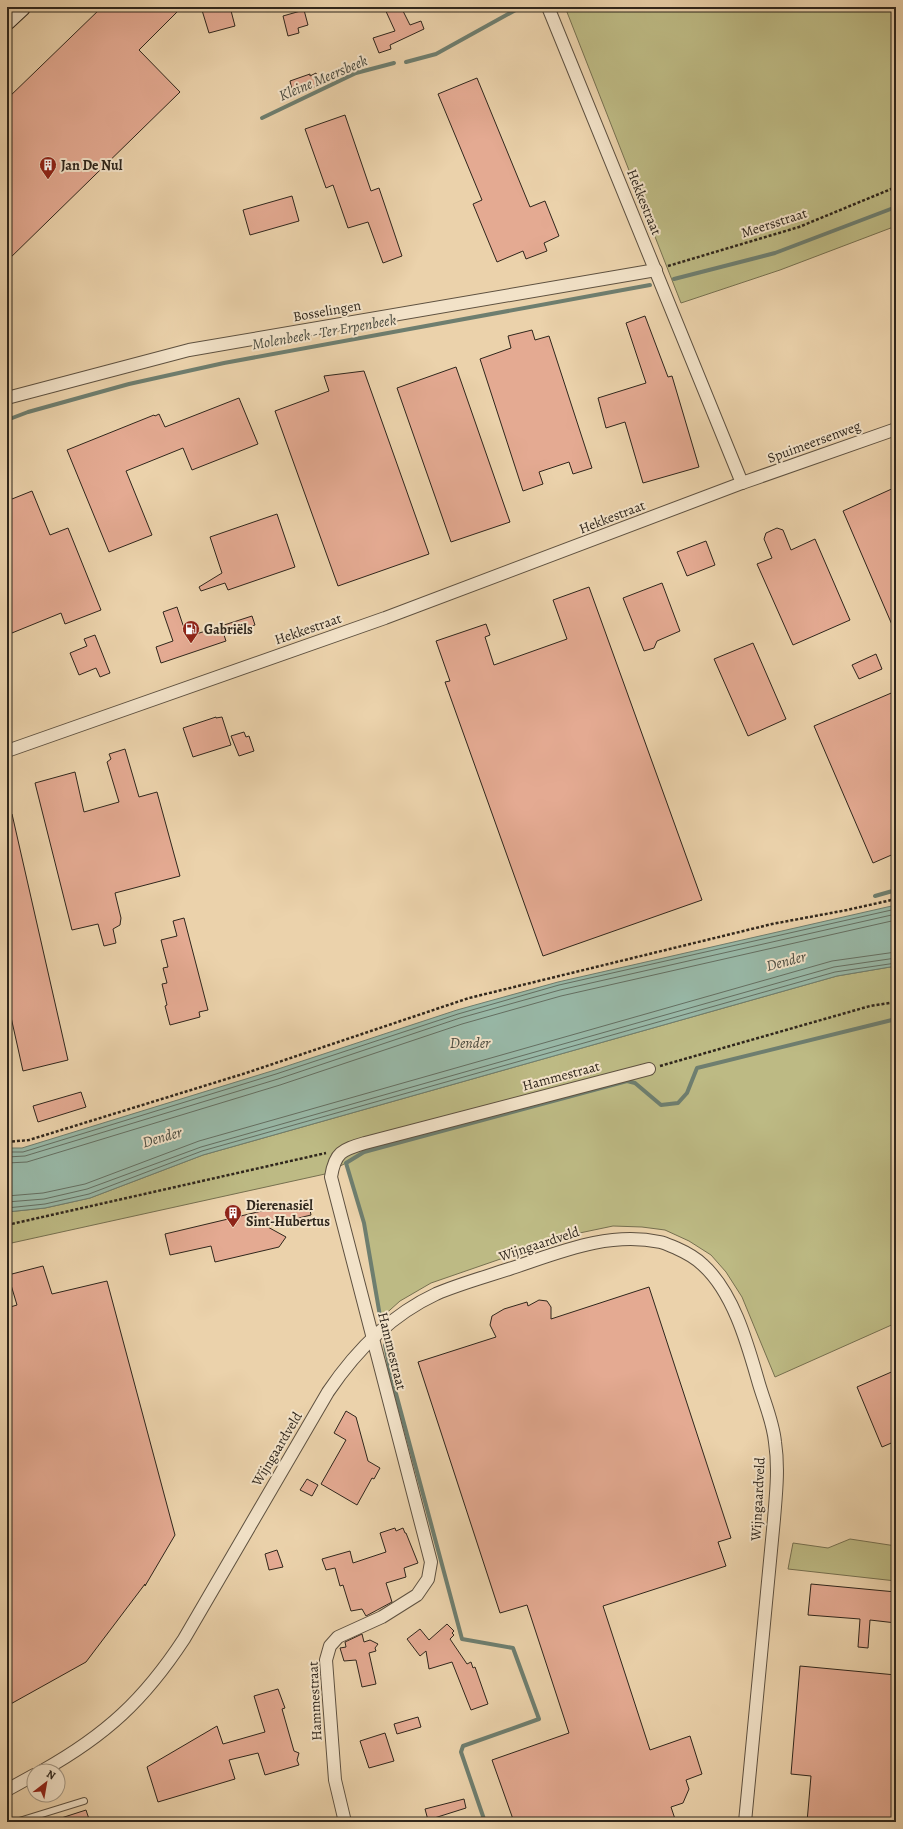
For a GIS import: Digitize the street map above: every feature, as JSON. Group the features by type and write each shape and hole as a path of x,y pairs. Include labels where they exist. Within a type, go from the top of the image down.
{"main road":[{"path":"7,21 22,7"}],"street":[{"name":"Hekkestraat","path":"7,751 385,618 742,483 548,7"},
{"name":"Bosselingen","path":"7,398 189,350 656,270"},
{"name":"Spuimeersenweg","path":"742,483 896,428"},
{"name":"Hammestraat","path":"345,1822 334,1780 326,1660 330,1646 338,1638 382,1617 417,1595 428,1579 431,1562 374,1337 331,1177 333,1163 344,1149 649,1069"},
{"name":"Wijngaardveld","path":"56,1763 74,1753 117,1720 142,1695 166,1666 184,1638 328,1392 345,1367 374,1337 407,1311 436,1294 574,1247 614,1239 641,1239 662,1242 684,1252 703,1264 716,1280 730,1303 746,1337 770,1418 775,1442 777,1471 745,1822"},
{"path":"7,1790 26,1779"}],"lane":[{"path":"16,1822 84,1801"}],"path":[{"name":"Meersstraat","path":"656,270 799,227 896,187"},
{"path":"7,1142 29,1140 246,1073 469,998 772,924 896,899"},
{"path":"649,1069 870,1006 896,1002"},
{"path":"7,1225 344,1149"}],"shaded area":[{"path":"565,7 896,7 896,226 780,270 681,303"},
{"path":"896,966 896,1323 775,1377 742,1297 726,1272 711,1255 689,1241 665,1230 642,1227 613,1226 570,1235 431,1283 400,1301 381,1318 364,1223 346,1163 325,1174 7,1244 7,1212 45,1208 90,1198 203,1155 837,976"},
{"path":"850,1539 896,1546 896,1581 788,1569 793,1543 828,1548"}],"water":[{"name":"Dender","path":"896,905 896,966 837,976 203,1155 90,1198 45,1208 7,1212 7,1148 22,1148 275,1070 457,1010 558,982"}],"building":[{"name":"Jan De Nul","path":"102,7 182,7 139,50 180,92 7,261 7,99"},
{"path":"201,7 230,7 235,26 209,33"},
{"path":"384,7 401,7 410,25 421,21 424,29 390,45 391,49 379,53 373,38 395,31"},
{"path":"304,10 308,25 298,28 299,33 288,36 283,16"},
{"path":"316,73 320,85 293,94 290,81"},
{"path":"477,78 530,207 545,201 559,236 544,243 547,251 526,259 523,251 497,262 473,204 482,200 438,94"},
{"path":"345,115 371,191 379,188 402,256 383,263 368,222 348,228 333,185 326,188 305,129"},
{"path":"292,196 299,221 250,235 243,210"},
{"path":"645,316 668,377 672,376 699,467 643,483 625,422 606,428 598,398 646,383 626,323"},
{"path":"532,330 535,340 549,336 592,468 573,474 569,462 539,472 543,484 523,491 480,359 511,348 508,336"},
{"path":"456,367 510,522 451,542 397,388"},
{"path":"364,371 429,554 338,586 275,411 329,391 324,376"},
{"path":"239,398 258,444 192,470 183,448 126,471 152,535 109,552 67,450 154,415 159,414 165,427"},
{"path":"896,487 896,634 843,511"},
{"path":"32,491 50,535 68,528 101,610 65,624 61,613 7,635 7,501"},
{"path":"277,514 295,567 228,590 225,583 201,591 199,587 222,573 210,537"},
{"path":"777,528 783,530 791,550 815,539 850,620 793,645 757,564 772,558 764,539 766,533"},
{"path":"706,541 715,565 687,576 677,552"},
{"path":"662,583 680,631 657,641 654,648 644,651 623,598"},
{"path":"589,587 702,900 543,956 445,682 450,681 436,641 486,624 490,635 485,637 494,665 567,639 553,600"},
{"path":"177,607 187,637 252,616 255,625 224,635 226,641 161,663 156,647 173,641 163,612"},
{"path":"95,635 110,673 100,677 96,668 79,675 70,653 87,646 84,639"},
{"path":"753,643 786,719 748,736 714,659"},
{"path":"876,654 882,669 859,679 852,665"},
{"path":"896,691 896,853 873,863 814,726"},
{"path":"216,717 222,717 231,745 193,757 183,728"},
{"path":"244,732 246,737 249,736 254,751 239,756 231,736"},
{"path":"125,749 139,797 157,792 180,876 115,893 121,918 120,925 113,929 116,943 104,946 98,924 72,930 35,783 75,772 84,812 119,802 107,762 111,759 109,754"},
{"path":"12,814 68,1060 23,1071 7,999 7,815"},
{"path":"184,918 208,1010 199,1012 200,1017 170,1025 165,1006 167,1005 162,984 167,983 163,968 168,967 161,940 177,936 173,921"},
{"path":"81,1092 86,1107 38,1122 33,1106"},
{"name":"Dierenasiel Sint-Hubertus","path":"308,1200 311,1215 266,1226 286,1237 279,1247 215,1262 211,1246 170,1255 165,1234"},
{"path":"43,1266 52,1294 107,1281 175,1535 145,1586 145,1584 86,1662 7,1706 7,1308 17,1305 8,1275"},
{"path":"649,1287 731,1538 718,1542 726,1566 603,1606 650,1750 690,1736 702,1774 686,1780 689,1789 683,1803 671,1807 676,1822 514,1822 492,1760 569,1733 527,1605 500,1613 418,1362 496,1337 490,1325 492,1316 504,1309 527,1302 528,1306 539,1300 547,1301 551,1307 551,1319"},
{"path":"896,1370 896,1441 882,1447 857,1387"},
{"path":"346,1411 356,1417 368,1461 380,1468 374,1479 372,1478 357,1505 321,1484 346,1440 334,1433"},
{"path":"307,1479 318,1485 312,1496 300,1490"},
{"path":"395,1528 396,1531 403,1528 418,1563 404,1568 406,1577 386,1583 392,1602 366,1616 362,1609 351,1611 343,1585 340,1586 335,1568 326,1570 322,1559 350,1551 353,1563 386,1552 380,1533"},
{"path":"277,1550 283,1567 269,1570 265,1554"},
{"path":"811,1584 896,1592 896,1623 870,1620 868,1648 858,1647 860,1619 808,1615"},
{"path":"447,1624 454,1631 452,1633 454,1635 450,1639 467,1664 471,1662 473,1668 475,1667 488,1704 471,1710 452,1662 429,1669 426,1651 420,1656 407,1639 420,1629 429,1640"},
{"path":"362,1634 364,1642 370,1640 378,1644 375,1648 376,1651 369,1653 376,1684 362,1687 356,1660 344,1661 340,1648 346,1647 345,1642"},
{"path":"800,1666 896,1675 896,1822 807,1822 811,1776 791,1774"},
{"path":"278,1689 285,1708 282,1709 294,1751 299,1753 297,1760 299,1765 265,1775 258,1753 229,1760 235,1779 158,1802 147,1767 217,1726 223,1744 265,1732 254,1696"},
{"path":"418,1717 421,1727 397,1734 394,1724"},
{"path":"385,1733 394,1761 369,1768 360,1741"},
{"path":"464,1799 466,1808 428,1820 425,1809"},
{"path":"86,1810 90,1822 55,1822 55,1820"}],"waterway":[{"name":"Kleine Meersbeek","path":"406,62 436,54 521,7"},
{"name":"Kleine Meersbeek","path":"262,118 356,73 394,63"},
{"name":"Molenbeek - Ter Erpenbeek","path":"674,279 775,253 896,207"},
{"name":"Molenbeek - Ter Erpenbeek","path":"7,420 28,412 129,384 224,363 650,285"},
{"path":"875,896 896,890"},
{"path":"380,1316 364,1223 346,1163 364,1152 627,1081 635,1083 661,1105 678,1103 687,1093 697,1068 896,1019"},
{"path":"385,1345 391,1375 462,1639 513,1648 539,1719 463,1746 461,1752 485,1822"}],"place":[{"name":"Jan De Nul","path":"48,180"},
{"name":"Gabriëls","path":"191,644"},
{"name":"Dierenasiel Sint-Hubertus","path":"233,1228"}]}
